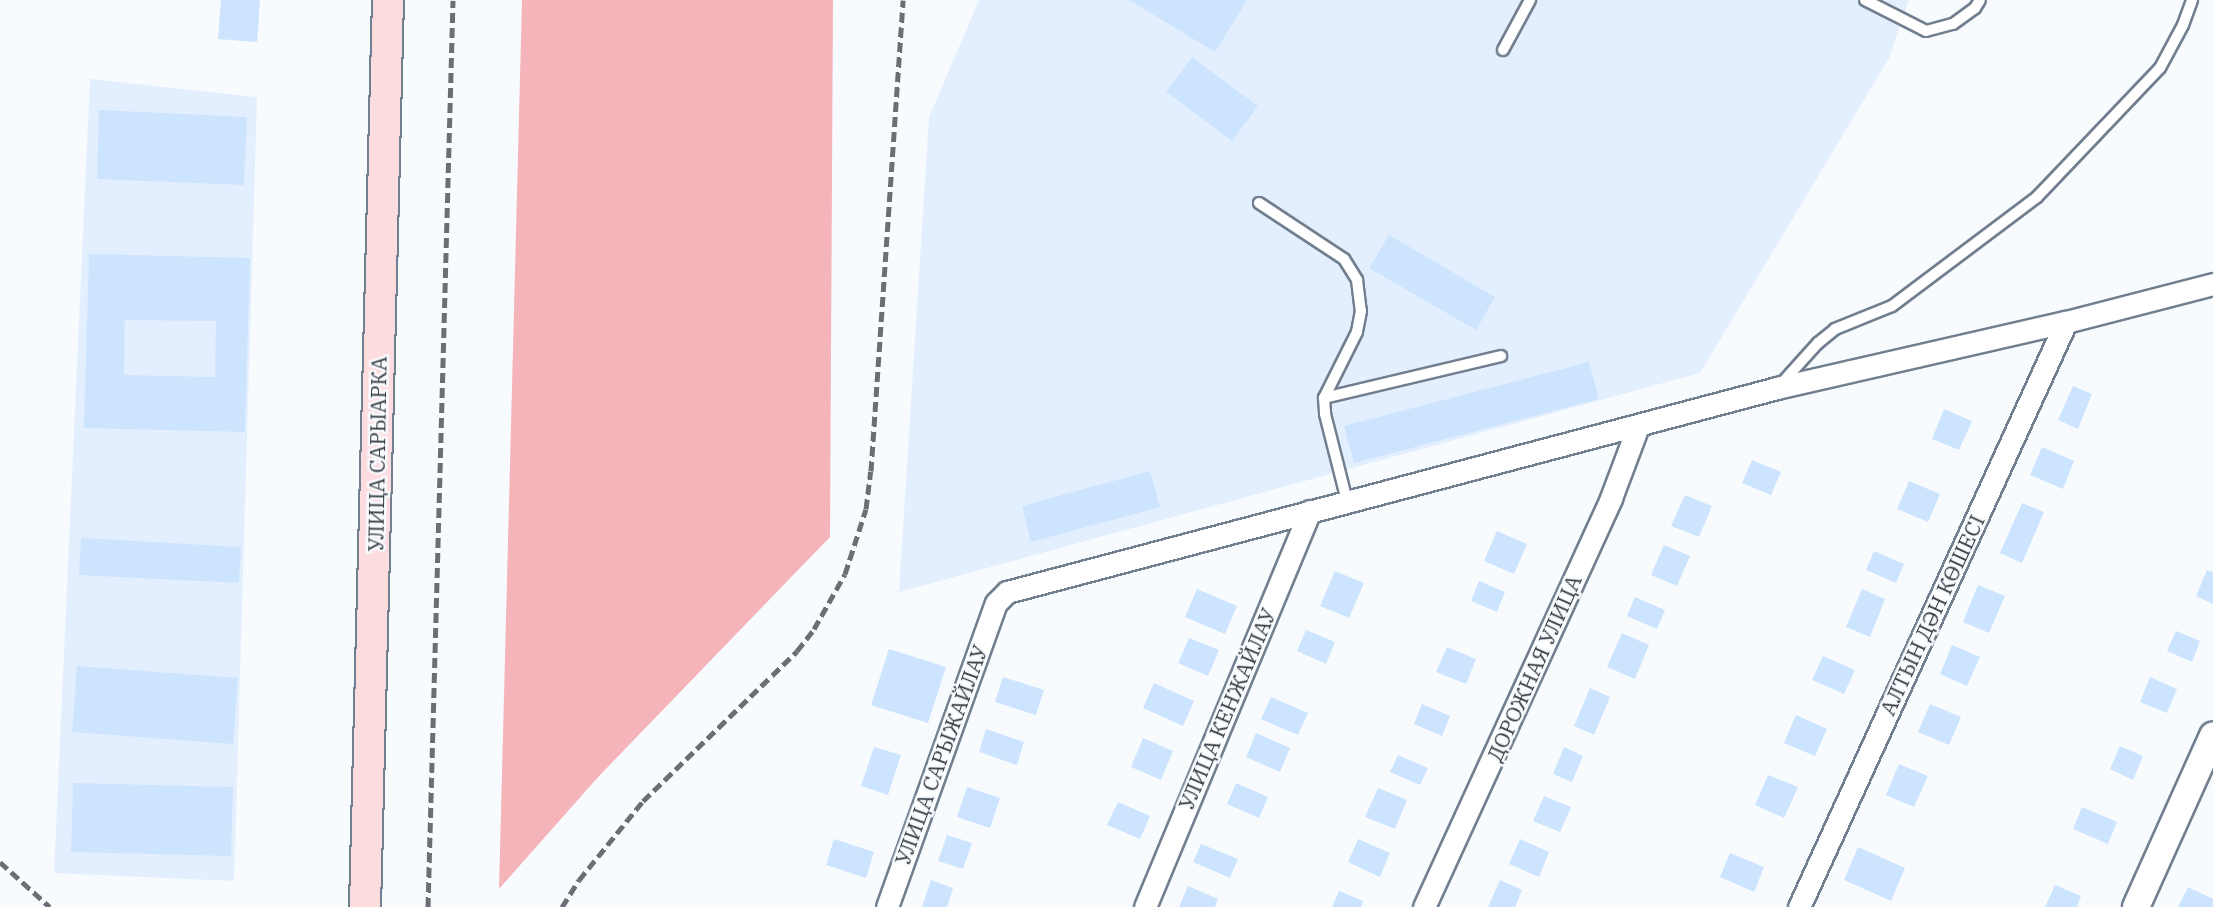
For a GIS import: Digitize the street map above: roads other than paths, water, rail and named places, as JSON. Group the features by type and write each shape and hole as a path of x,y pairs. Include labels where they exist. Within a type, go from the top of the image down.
{"main road":[{"name":"УЛИЦА САРЫАРКА","path":"365,907 388,0"}],"street":[{"path":"1310,510 1777,388 2066,322 2213,284"},
{"name":"АЛТЫН ДӘН КӨШЕСІ","path":"1799,907 2066,322"},
{"name":"ДОРОЖНАЯ УЛИЦА","path":"1424,907 1611,499 1638,426"},
{"name":"УЛИЦА САРЫЖАЙЛАУ","path":"887,907 996,603 1007,592 1024,585 1310,510"},
{"name":"УЛИЦА КЕНЖАЙЛАУ","path":"1145,907 1310,510"},
{"path":"2136,907 2213,736"}],"lane":[{"path":"1503,50 1530,0"},
{"path":"1865,0 1926,31 1953,24 1975,8 1980,0"},
{"path":"1777,388 1818,343 1835,329 1892,306 2037,197 2160,68 2183,25 2192,0"},
{"path":"1259,203 1344,259 1357,280 1361,311 1357,332 1324,398 1325,414 1347,501"},
{"path":"1324,398 1502,356"}],"railway":[{"path":"428,907 453,0"},
{"path":"562,907 579,880 643,801 797,651 814,629 845,574 866,509 871,471 903,0"},
{"path":"0,862 50,907"}]}
